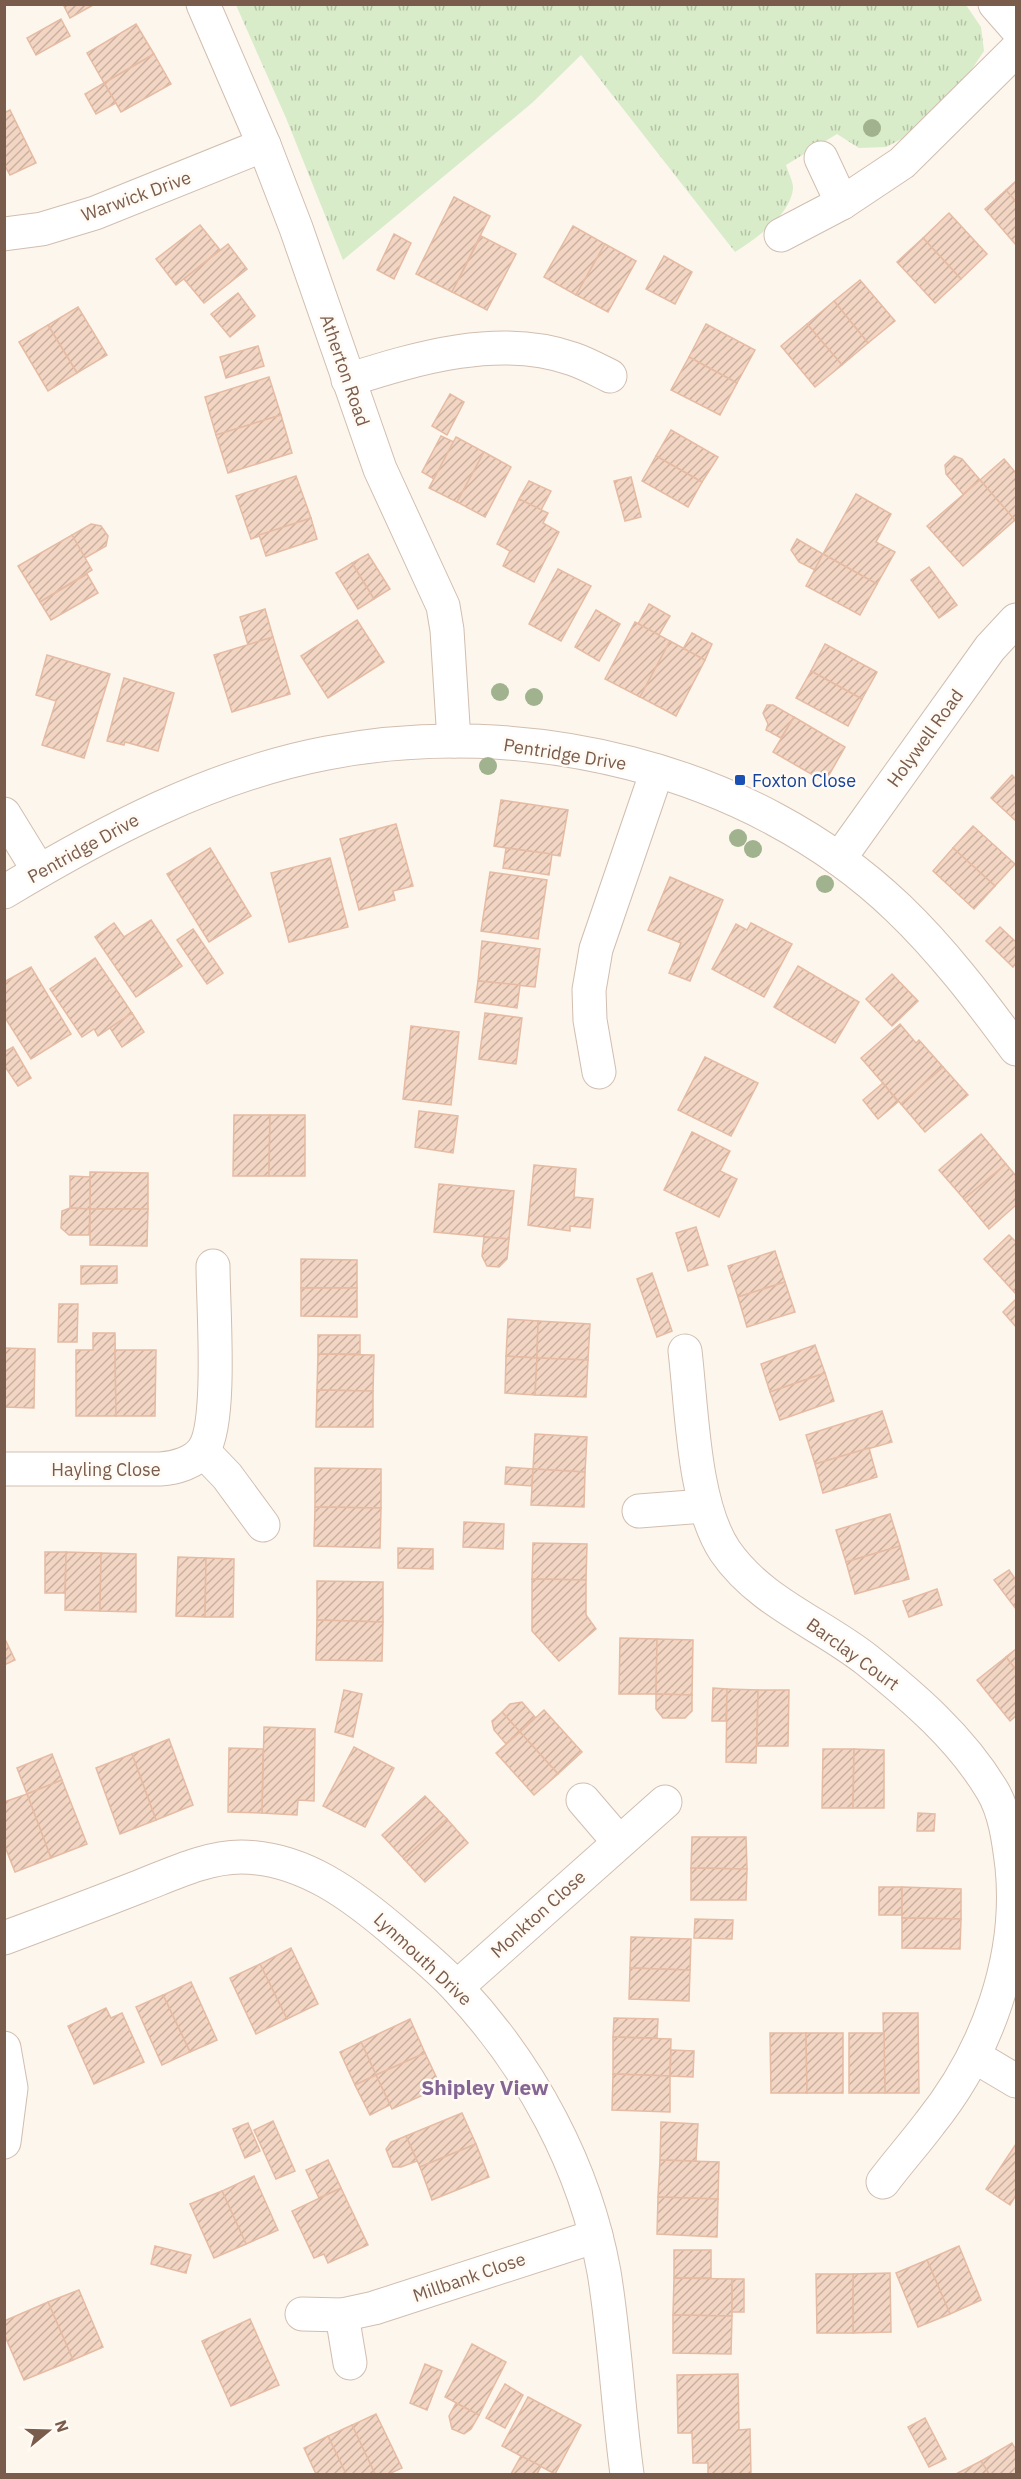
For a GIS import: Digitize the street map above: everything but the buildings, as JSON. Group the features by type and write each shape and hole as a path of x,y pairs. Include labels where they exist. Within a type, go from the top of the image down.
{"street":[{"name":"Atherton Road","path":"203,4 264,145 380,469 442,606 452,692 454,741"},
{"path":"995,4 1017,28"},
{"path":"781,236 842,203 902,163 1017,50"},
{"name":"Warwick Drive","path":"4,234 42,230 95,213 264,145"},
{"path":"821,158 842,203"},
{"path":"348,380 410,360 471,351 504,349 572,358 610,376"},
{"name":"Holywell Road","path":"839,859 990,648 1017,620"},
{"name":"Pentridge Drive","path":"4,892 39,871 175,801 261,770 325,753 391,742 454,741 529,745 580,753 657,771 742,803 839,859 896,906 926,937 1017,1049"},
{"path":"599,1072 590,1020 589,990 596,949 657,771"},
{"path":"4,814 39,871"},
{"path":"213,1266 214,1401 210,1435 203,1451 227,1476 263,1526"},
{"name":"Barclay Court","path":"685,1351 704,1506 725,1550 758,1588 858,1653 904,1690 936,1720 979,1770 993,1791 1008,1803 1015,1889 1014,1936 1002,1987 974,2056 932,2122 883,2182"},
{"name":"Hayling Close","path":"4,1469 176,1468 203,1451"},
{"path":"639,1511 704,1506"},
{"path":"583,1800 619,1842"},
{"name":"Monkton Close","path":"457,1987 665,1802"},
{"name":"Lynmouth Drive","path":"4,1938 202,1864 238,1857 273,1859 309,1872 370,1910 457,1987 524,2071 568,2156 596,2236 604,2274 627,2475"},
{"path":"4,2048 11,2088 4,2142"},
{"path":"974,2056 1017,2081"},
{"name":"Millbank Close","path":"302,2314 342,2315 374,2308 596,2236"},
{"path":"342,2315 350,2363"}],"green space":[{"path":"236,5 966,5 981,27 984,51 970,72 911,134 886,147 859,148 837,134 786,165 793,188 786,207 771,225 735,252 581,55 532,103 343,260 286,118"}],"place":[{"name":"Foxton Close","path":"740,780"}],"district":[{"name":"Shipley View","path":"485,2087"}]}
